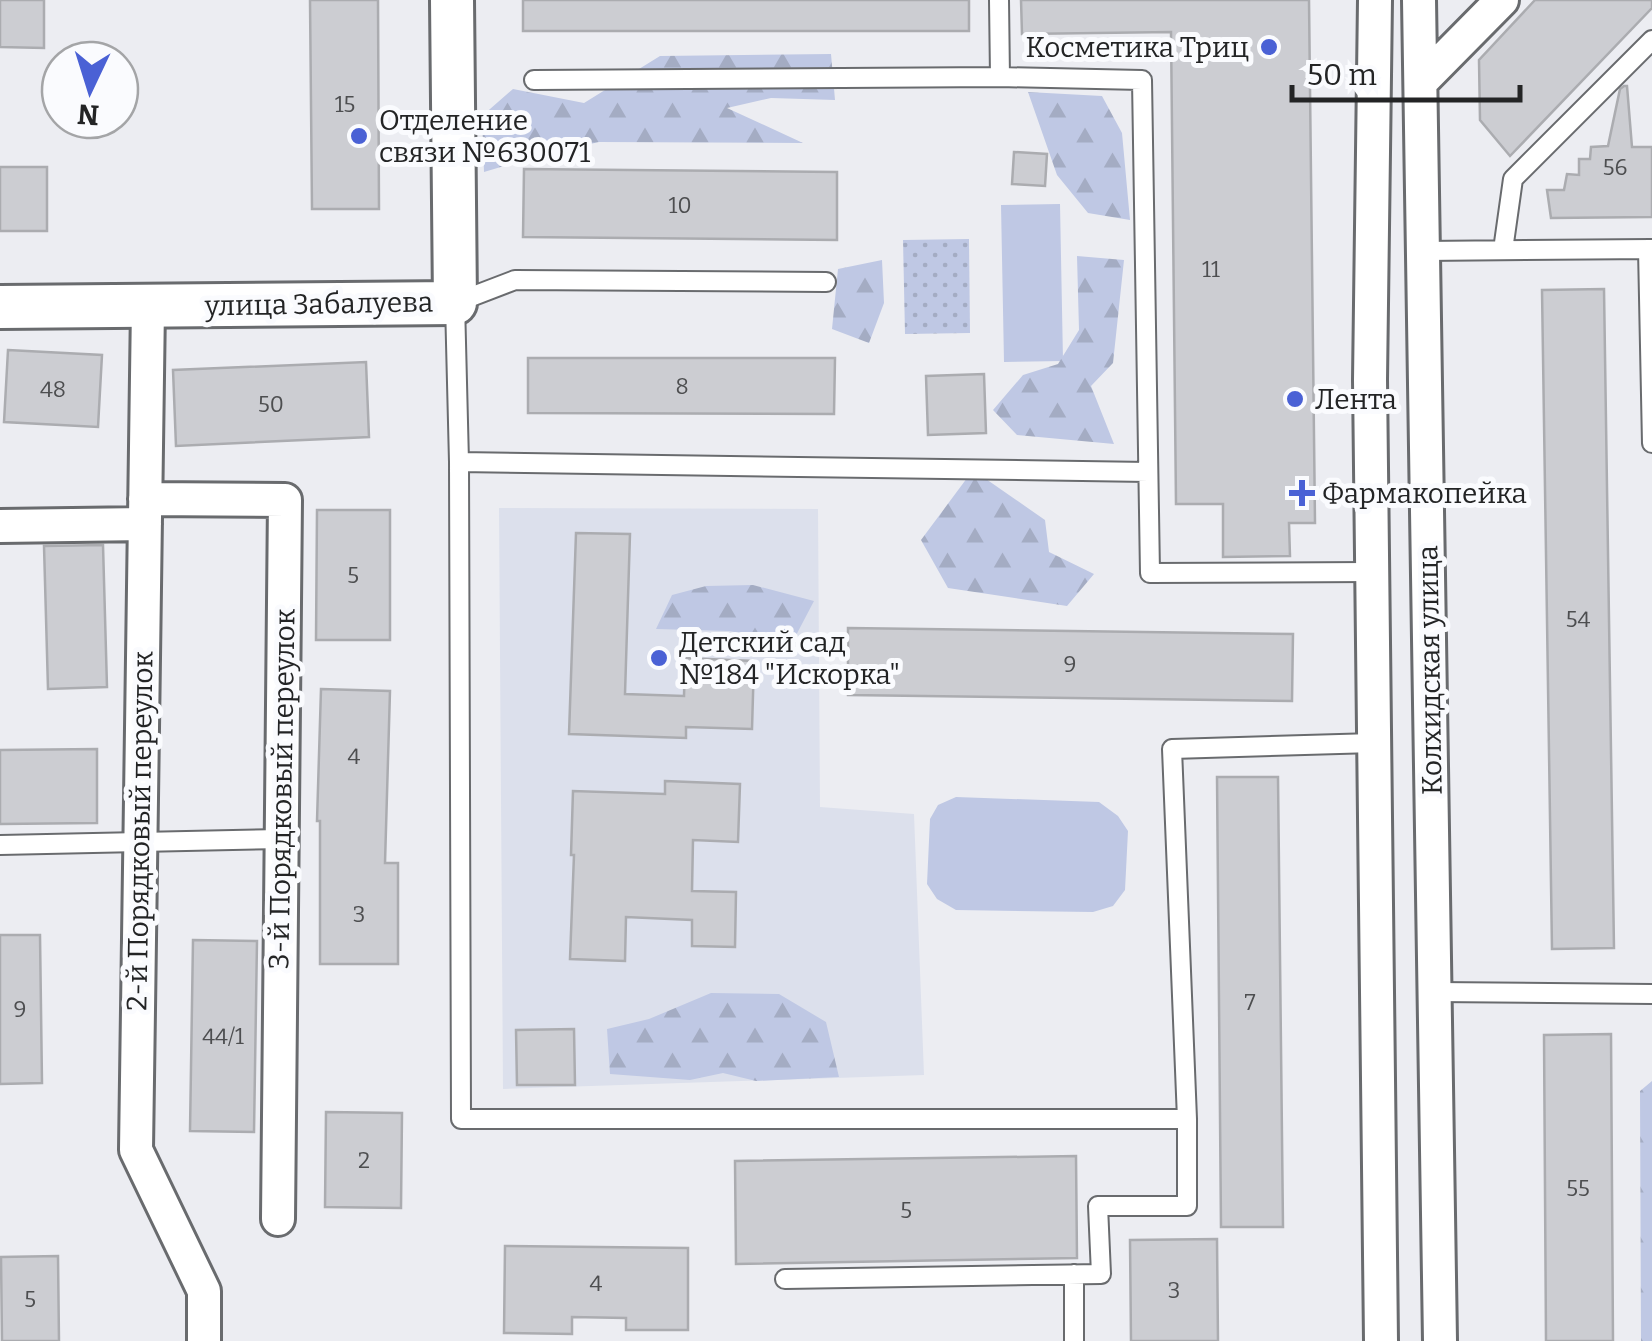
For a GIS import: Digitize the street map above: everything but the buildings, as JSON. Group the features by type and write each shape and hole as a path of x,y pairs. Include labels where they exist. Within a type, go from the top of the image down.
{"street":[{"name":"улица Забалуева","path":"0,307 456,303 452,0"},
{"name":"Колхидская улица","path":"1375,0 1370,380 1381,1341"},
{"name":"Колхидская улица","path":"1420,0 1440,1341"},
{"path":"1422,80 1502,0"},
{"name":"2-й Порядковый переулок","path":"148,306 136,1150 204,1291 204,1341"},
{"name":"3-й Порядковый переулок","path":"145,511 285,500 278,1219"},
{"path":"0,526 145,511"}],"lane":[{"path":"1000,0 1000,76"},
{"path":"1502,250 1513,179 1652,40"},
{"path":"534,80 1000,76 1142,80 1150,573 1372,572"},
{"path":"1424,251 1650,249 1652,443"},
{"path":"826,282 514,280 456,303 461,1119 1187,1120"},
{"path":"459,462 1148,472"},
{"path":"785,1278 1101,1274 1098,1206 1187,1206 1172,750 1374,743"},
{"path":"0,846 282,839"},
{"path":"1435,992 1652,994"},
{"path":"1074,1274 1074,1341"}],"shaded area":[{"name":"Детский сад №184 \"Искорка\"","path":"499,508 818,509 820,807 914,814 924,1075 503,1089"}],"green space":[{"path":"831,54 835,100 771,98 727,108 803,143 599,142 484,172 482,116 513,89 584,103 660,56"},
{"path":"1028,92 1102,96 1122,133 1130,220 1088,213 1057,175"},
{"path":"1060,204 1063,361 1004,362 1001,205"},
{"path":"969,239 970,333 905,334 903,240"},
{"path":"1077,256 1124,260 1113,363 1091,386 1114,444 1017,435 993,410 1023,375 1058,364 1079,330"},
{"path":"882,260 884,303 869,343 832,329 838,269"},
{"path":"973,470 1045,520 1049,552 1094,574 1067,606 948,588 921,540"},
{"path":"753,585 814,601 792,643 729,631 656,629 672,595 706,586"},
{"path":"956,797 1099,802 1118,816 1128,831 1125,890 1113,906 1093,912 956,910 937,899 927,884 930,819 938,805"},
{"path":"711,993 779,994 826,1022 839,1077 756,1081 723,1073 690,1080 610,1074 607,1029 649,1019"},
{"path":"1652,1081 1652,1341 1641,1341 1640,1091"}],"place":[{"name":"Косметика Триц","path":"1269,47"},
{"name":"Отделение связи №630071","path":"359,136"},
{"name":"Лента","path":"1295,399"},
{"name":"Фармакопейка","path":"1302,493"},
{"name":"Детский сад №184 \"Искорка\"","path":"659,658"}]}
